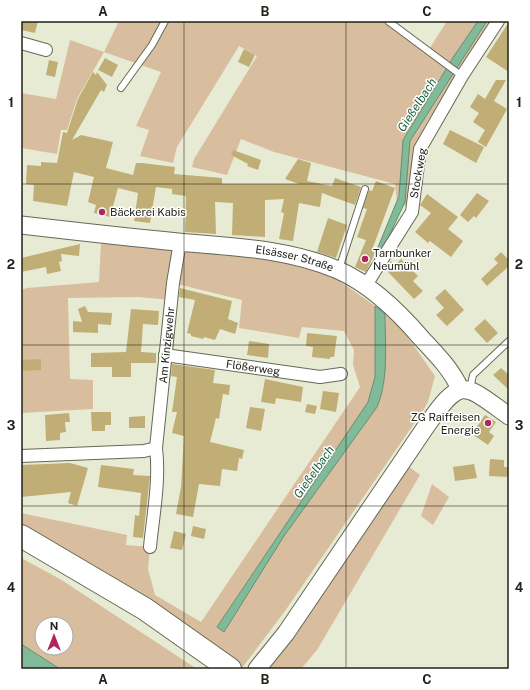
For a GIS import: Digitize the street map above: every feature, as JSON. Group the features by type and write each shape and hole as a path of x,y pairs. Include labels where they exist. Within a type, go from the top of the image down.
{"highway":[{"path":"21,536 145,609 230,669"},
{"path":"21,550 139,621 209,669"}],"street":[{"name":"Stockweg","path":"366,286 412,212 420,149 459,74 498,21"},
{"path":"21,43 46,50"},
{"name":"Elsässer Straße","path":"21,225 180,242 244,247 280,253 338,270 366,286 408,323 465,389 509,416"},
{"name":"Am Kinzigwehr","path":"150,547 157,484 158,462 156,448 164,355 180,242"},
{"name":"Flößerweg","path":"164,355 320,377 341,374"},
{"path":"262,664 294,621 441,404 451,393 465,389"},
{"path":"21,456 144,451 156,448"}],"lane":[{"path":"121,88 152,45 166,21"},
{"path":"388,21 445,62 459,74"},
{"path":"338,270 365,189"},
{"path":"465,389 473,375 509,341"}],"shaded area":[{"path":"119,21 388,21 428,51 447,21 478,21 454,56 403,140 401,182 397,202 395,184 274,152 241,139 227,175 192,167 194,159 257,56 239,46 177,147 173,163 140,156 149,130 136,126 161,72 104,52"},
{"path":"478,21 487,21 410,141 405,202 381,253 376,252 399,196 403,140 454,56"},
{"path":"487,21 494,21 427,122 414,148 408,207 404,205 410,141"},
{"path":"70,40 104,52 77,99 67,130 61,130 57,154 21,148 21,93 56,99"},
{"path":"101,243 206,252 282,262 334,277 375,306 375,377 368,402 217,627 224,632 284,536 377,407 381,396 385,373 385,314 400,326 435,376 428,402 424,409 285,611 242,668 205,642 21,527 21,513 127,535 126,545 150,547 148,569 155,595 201,622 360,387 353,365 354,350 344,331 302,327 299,338 239,328 242,300 173,283 171,300 139,297 68,298 70,379 93,380 93,409 21,413 21,290 27,288 99,282"},
{"path":"375,306 385,314 386,349 385,373 381,396 377,407 284,536 224,632 217,627 368,402 375,377"},
{"path":"408,466 420,475 317,650 301,669 267,669"},
{"path":"432,484 449,497 433,525 421,516"},
{"path":"21,558 60,579 197,669 60,669 40,656 74,656 74,616 34,616 34,652 21,644"},
{"path":"21,644 34,652 34,656 40,656 60,669 21,669"}],"building":[{"path":"21,21 38,21 35,33 21,30"},
{"path":"509,22 509,72 486,57"},
{"path":"244,49 255,55 249,67 238,62"},
{"path":"105,58 118,65 112,77 98,70"},
{"path":"49,60 58,62 55,77 46,75"},
{"path":"93,72 96,75 97,72 107,85 104,92 101,90 72,140 81,135 113,142 106,168 133,175 136,163 142,163 175,167 174,174 222,178 222,184 299,184 285,179 298,159 311,163 307,181 332,186 335,178 361,187 355,205 322,193 320,207 299,203 293,241 279,239 284,213 281,212 284,199 265,200 265,237 232,235 233,203 215,202 216,234 185,232 186,196 172,194 172,189 156,187 150,223 134,221 138,193 118,188 110,217 94,213 96,205 88,202 94,177 74,172 67,206 33,201 34,185 26,184 27,165 41,166 41,162 57,163 63,132 67,133 78,99"},
{"path":"496,80 506,80 494,101 507,109 486,147 478,142 485,130 473,122 479,113 470,107 478,94 485,99"},
{"path":"450,130 484,147 476,163 443,144"},
{"path":"233,150 261,160 258,170 247,166 248,164 231,155"},
{"path":"376,181 395,188 372,250 376,251 366,272 355,267 366,240 357,237 367,209 363,208 369,190 372,191"},
{"path":"477,193 489,201 476,218 474,216 468,222 460,215"},
{"path":"427,194 458,217 448,229 463,241 451,257 430,241 428,243 415,232 431,213 420,205"},
{"path":"328,218 347,225 336,258 317,252"},
{"path":"80,244 79,256 61,254 62,261 59,262 61,271 47,274 46,267 21,272 21,258"},
{"path":"501,252 509,260 509,266 487,286 481,279 498,263 494,259"},
{"path":"401,259 418,276 413,281 423,291 414,299 388,272 389,271 386,267 391,261 395,265"},
{"path":"180,288 232,301 228,319 238,323 235,334 220,329 215,340 191,336 191,334 187,333 195,300 179,297"},
{"path":"445,289 464,310 447,326 436,315 444,308 435,298"},
{"path":"85,306 88,312 112,313 111,325 98,324 98,333 73,332 73,321 82,322 78,309"},
{"path":"131,309 159,311 158,325 143,324 141,352 156,353 156,363 131,363 131,377 112,377 112,367 91,367 91,353 126,352"},
{"path":"485,319 498,333 487,343 474,329"},
{"path":"307,333 337,336 334,357 330,357 330,359 312,357 313,347 306,346"},
{"path":"249,341 269,344 268,358 247,355"},
{"path":"41,359 41,370 23,371 22,360"},
{"path":"172,364 215,370 213,383 230,385 229,395 223,394 219,419 216,418 210,442 244,450 242,459 239,458 237,471 222,469 220,486 199,484 193,517 176,514 181,487 184,436 172,433 177,412 172,412 177,377 171,376"},
{"path":"501,368 509,375 509,390 493,375"},
{"path":"265,379 303,387 301,402 276,398 275,404 261,402"},
{"path":"323,391 339,393 336,412 320,409"},
{"path":"307,404 317,406 315,414 305,412"},
{"path":"250,407 265,409 261,431 246,428"},
{"path":"91,412 111,412 111,425 105,425 105,431 92,431"},
{"path":"69,413 70,422 65,422 66,432 60,433 60,440 46,441 45,415"},
{"path":"485,415 496,422 489,432 494,436 488,445 472,434"},
{"path":"145,416 145,428 129,428 129,417"},
{"path":"490,459 504,460 504,467 509,467 508,477 489,476"},
{"path":"70,463 88,468 77,506 68,503 71,492 21,497 21,465"},
{"path":"474,464 477,478 455,481 453,467"},
{"path":"101,465 134,469 133,475 150,476 143,538 133,537 135,515 139,516 141,493 98,487"},
{"path":"193,526 206,529 204,539 191,536"},
{"path":"174,531 186,534 182,550 170,548"}],"place":[{"name":"Bäckerei Kabis","path":"102,212"},
{"name":"Tarnbunker Neumühl","path":"365,259"},
{"name":"ZG Raiffeisen Energie","path":"488,423"}],"water label":[{"name":"Gießelbach","path":"417,105"},
{"name":"Gießelbach","path":"314,472"}]}
